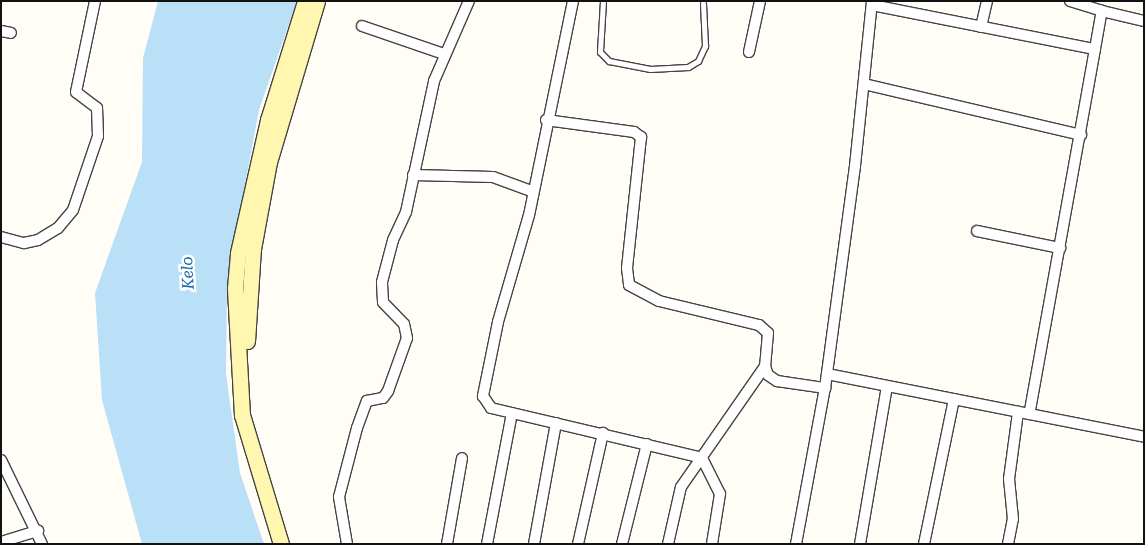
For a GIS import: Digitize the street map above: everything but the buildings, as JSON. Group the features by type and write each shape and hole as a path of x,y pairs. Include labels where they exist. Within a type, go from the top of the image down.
{"street":[{"path":"1,237 24,243 38,240 58,228 73,210 98,136 97,108 76,92 95,1"},
{"path":"282,544 242,415 235,288 238,253 268,120 305,1"},
{"path":"286,544 250,412 247,331 253,249 269,162 317,1"},
{"path":"347,544 339,496 354,437 367,401 383,398 388,391 407,338 404,324 383,302 382,282 393,240 406,212 434,81 444,54 469,1"},
{"path":"573,1 531,191 529,215 498,322 482,396 491,408 702,458 720,494 712,544"},
{"path":"749,52 760,1"},
{"path":"981,27 986,1"},
{"path":"1070,1 1144,21"},
{"path":"796,544 827,374 864,84 872,3 1095,49"},
{"path":"1029,414 1102,11"},
{"path":"362,26 444,54"},
{"path":"864,84 1081,135"},
{"path":"546,120 634,132 642,137 627,268 629,285 659,301 765,328 768,333 764,366 677,498 668,544"},
{"path":"413,175 493,176 531,191"},
{"path":"977,231 1060,248"},
{"path":"764,366 777,381 825,388"},
{"path":"827,374 1144,437"},
{"path":"860,544 887,386"},
{"path":"924,544 954,399"},
{"path":"1008,544 1013,519 1009,479 1018,412"},
{"path":"487,544 512,413"},
{"path":"534,544 556,423"},
{"path":"578,544 603,433"},
{"path":"622,544 647,444"},
{"path":"447,544 462,458"},
{"path":"1,461 38,531 42,544"},
{"path":"1,542 38,531"}],"lane":[{"path":"603,1 600,52 610,61 650,69 688,67 698,61 705,46 703,2"}],"water":[{"name":"Kelo","path":"158,1 297,1 259,110 227,281 226,374 240,473 264,544 142,544 102,400 95,293 142,162 143,58"}]}
